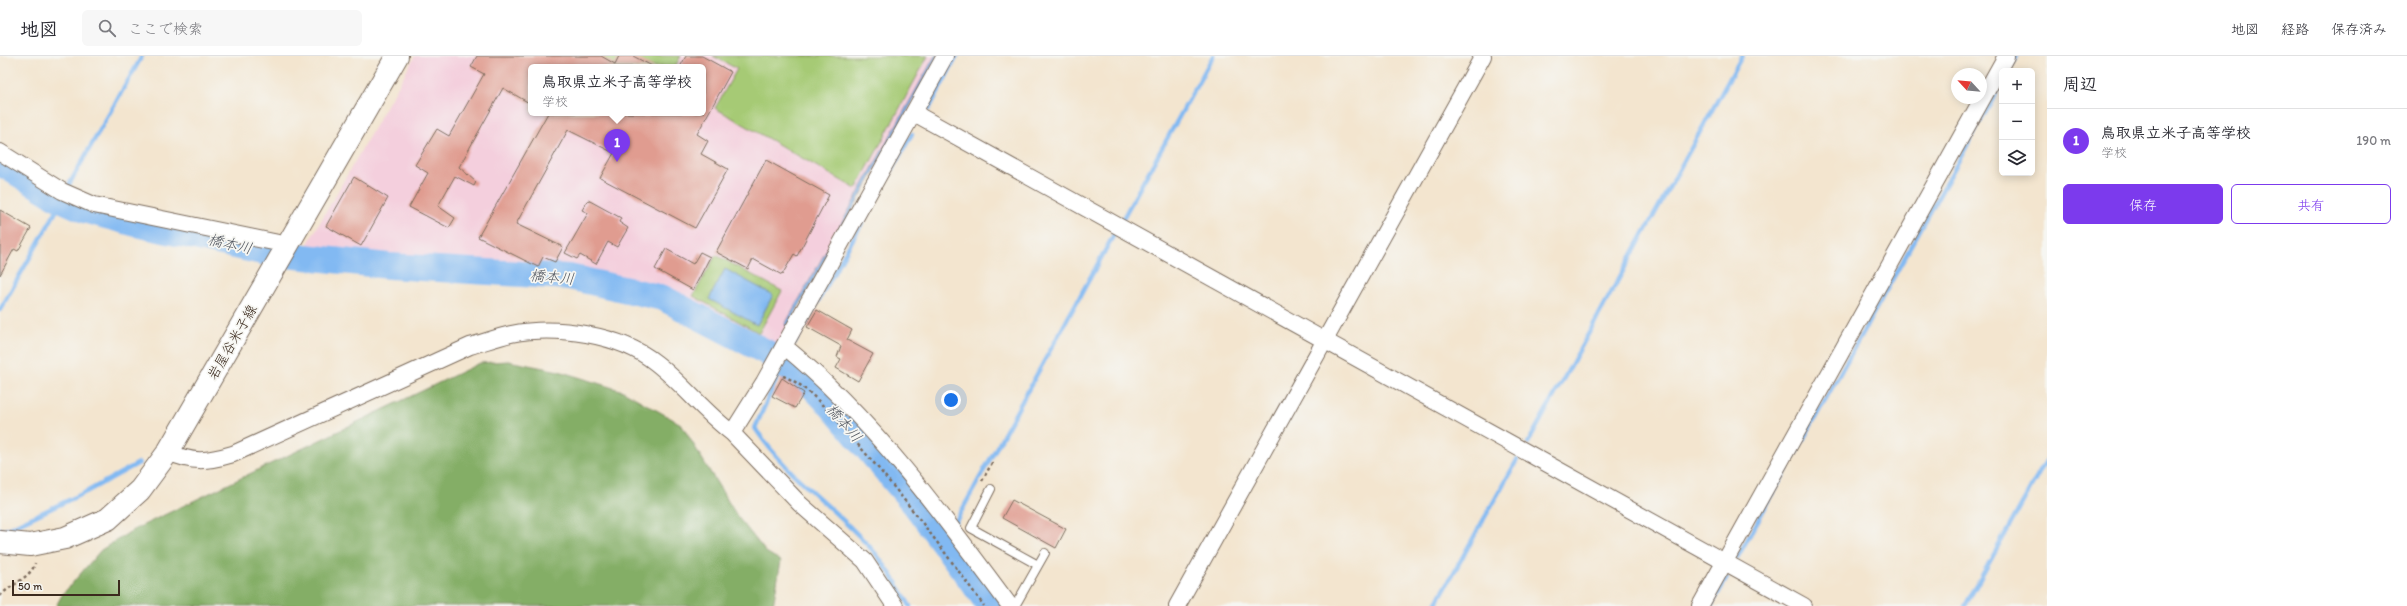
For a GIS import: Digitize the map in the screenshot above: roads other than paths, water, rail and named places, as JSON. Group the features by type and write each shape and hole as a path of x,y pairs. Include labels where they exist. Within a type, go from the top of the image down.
{"main road":[{"name":"岩屋谷米子線","path":"0,542 30,545 65,538 108,519 140,490 168,452 397,56"}],"street":[{"path":"732,433 771,370 945,56"},
{"path":"1177,606 1483,56"},
{"path":"1700,606 2006,56"},
{"path":"914,113 1804,606"},
{"path":"0,152 62,191 94,205 283,252"},
{"path":"168,452 195,461 216,459 233,454 470,346 512,334 541,332 604,337 631,347 657,363 732,433 800,504 865,561 895,606"},
{"path":"783,348 814,370 852,409 950,524 1010,606"}],"lane":[{"path":"991,489 970,528 1038,565"},
{"path":"1015,606 1045,553"}],"water":[{"path":"935,56 938,56 788,326 785,325"},
{"path":"725,269 773,295 757,325 709,299"}],"waterway":[{"path":"67,188 142,56"},
{"path":"929,109 957,56"},
{"path":"1122,220 1213,56"},
{"path":"1528,443 1742,56"},
{"path":"2010,68 2017,56"},
{"path":"1737,558 1999,88"},
{"path":"794,344 912,134"},
{"name":"橋本川","path":"0,163 56,197 87,211 132,223 267,253 389,266 569,277 663,298 766,352 811,385 832,407 915,505 990,606"},
{"path":"0,310 62,201"},
{"path":"956,521 1117,229"},
{"path":"777,378 755,428 782,462 875,553 894,579 910,606"},
{"path":"1965,606 2047,459"},
{"path":"1435,606 1517,460"},
{"path":"0,529 3,531 86,492 139,463"},
{"path":"1711,606 1727,578"}],"place":[{"name":"鳥取県立米子高等学校","path":"617,162"}]}
